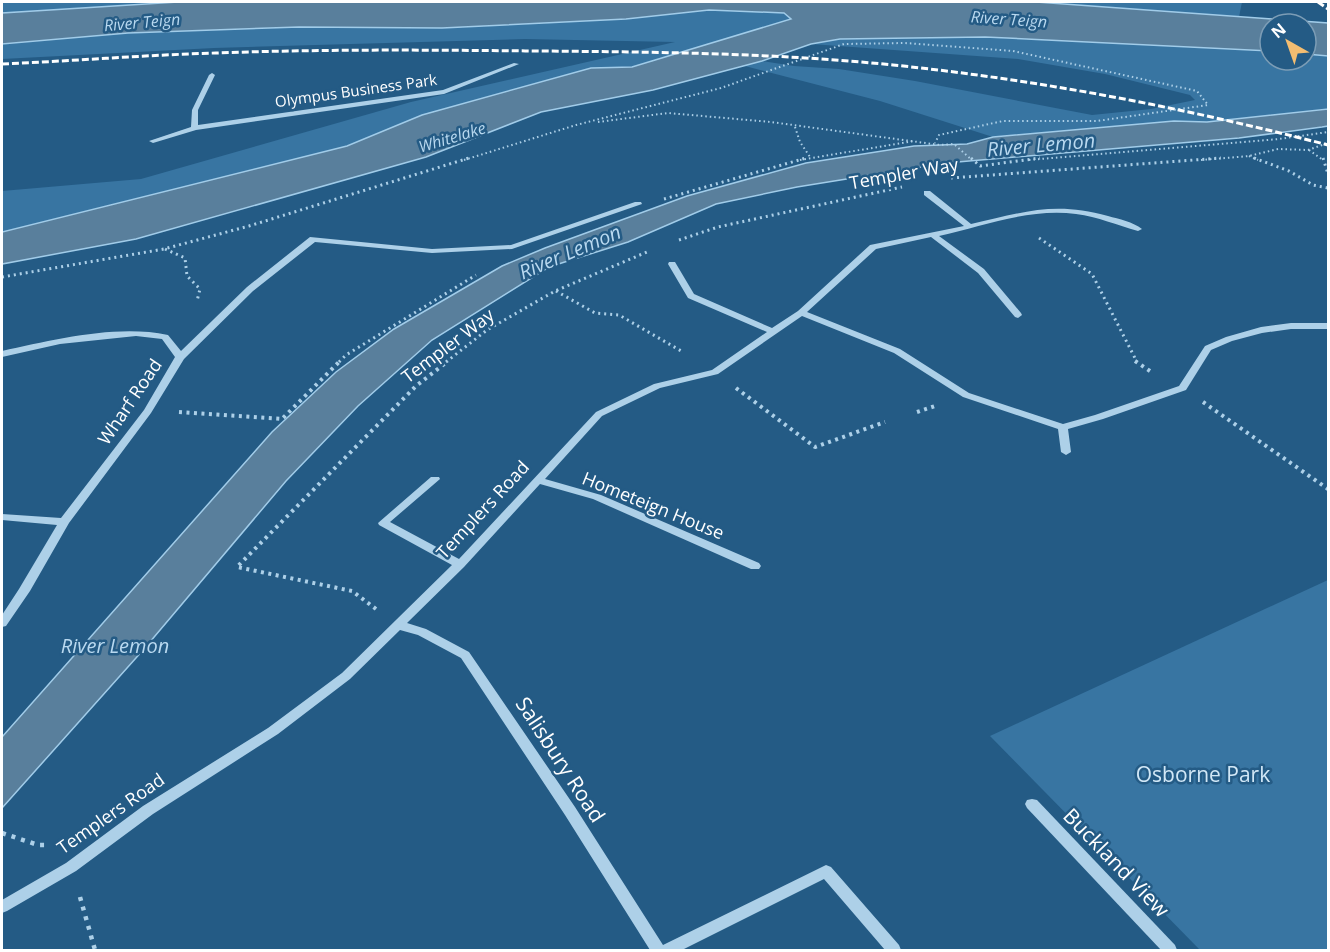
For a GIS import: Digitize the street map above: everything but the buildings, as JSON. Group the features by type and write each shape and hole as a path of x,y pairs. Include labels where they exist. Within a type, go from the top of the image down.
{"street":[{"name":"Olympus Business Park","path":"153,141 195,128 444,92 516,64"},
{"path":"195,128 195,110 212,75"},
{"path":"927,193 970,227"},
{"path":"180,357 250,289 313,239 432,251 512,247 638,204"},
{"name":"Templers Road","path":"2,907 71,867 147,810 273,731 345,676 460,564 599,414 657,386 715,372 801,313 873,247 1037,211 1064,211 1113,219 1137,229"},
{"path":"932,234 981,271 1018,315"},
{"path":"672,264 690,296 773,332"},
{"path":"801,313 897,351 966,394 1062,426 1099,417 1183,388 1208,348 1229,339 1261,330 1291,326 1329,326"},
{"name":"Wharf Road","path":"2,354 60,341 136,333 165,337 180,357 148,411 64,522 24,591 2,623"},
{"path":"1062,426 1066,452"},
{"path":"435,479 383,523 460,564"},
{"name":"Hometeign House","path":"538,480 597,497 755,566"},
{"path":"2,517 64,522"},
{"name":"Salisbury Road","path":"398,625 422,632 465,655 570,811 658,951"},
{"name":"Buckland View","path":"1032,804 1170,951"},
{"path":"668,951 826,871 894,951"}],"path":[{"path":"2,277 164,249 272,219 576,125 721,88 844,44 905,43 1012,51 1197,91 1208,105 1097,121 1003,121 939,135 935,143"},
{"path":"576,125 668,113 954,144 980,166 1048,158 1279,139 1329,132"},
{"path":"795,127 800,142 810,157"},
{"path":"655,202 765,168 810,157 914,141"},
{"path":"1308,150 1329,142"},
{"name":"Templer Way","path":"945,179 1248,156 1278,149 1308,150"},
{"path":"1308,150 1323,158 1325,169 1329,174"},
{"path":"1248,156 1289,171 1313,185 1329,188"},
{"path":"997,165 1007,175"},
{"name":"Templer Way","path":"673,242 718,227 904,186"},
{"path":"1008,218 1092,274 1135,361 1161,379 1167,377 1329,489"},
{"path":"164,249 185,258 188,276 200,289 194,312 165,337"},
{"name":"Templer Way","path":"398,625 352,591 237,567 416,386 487,330 555,291 652,250"},
{"path":"148,411 282,419 346,355 476,275"},
{"path":"555,291 595,314 619,315 715,372 815,447 885,422"},
{"path":"2,834 38,845 58,846 71,867 96,951"}],"green space":[{"path":"2,2 178,2 2,13"},
{"path":"1036,2 1242,2 1239,17"},
{"path":"709,10 784,13 792,19 632,67 591,68 422,115 347,146 2,232 2,191 141,179 411,102 675,42 525,39 214,48 2,59 2,44 128,33 299,27 452,28 626,19"},
{"path":"954,36 1258,50 1258,72 1318,72 1318,55 1328,56 1328,109 1207,122 1174,121 993,137 880,101 741,65 762,61 839,69 1092,115 1151,109 1195,100 1190,95 1105,74 1018,59 811,44 840,39"},
{"name":"Osborne Park","path":"1328,580 1328,950 1200,950 990,736"}],"water":[{"path":"178,2 1036,2 1258,18 1258,50 985,37 840,39 811,44 762,61 653,90 541,112 426,157 136,239 2,264 2,232 347,146 422,115 591,68 632,67 791,19 784,13 709,10 626,19 442,28 299,27 128,33 2,44 2,13"},
{"path":"1318,22 1328,23 1328,56 1318,55"},
{"name":"River Lemon","path":"1328,109 1328,126 1322,127 1239,138 946,163 797,187 716,204 628,242 549,267 432,340 358,406 286,481 144,649 2,808 2,737 272,432 336,372 394,329 502,266 687,196 806,163 914,146 967,144 993,137 1174,121 1207,122"}],"railway":[{"path":"1318,2 1328,9"},
{"path":"2,64 189,54 337,50 627,52 804,58 948,71 1058,87 1166,107 1328,145"}],"water label":[{"name":"River Teign","path":"1009,19"},
{"name":"River Teign","path":"142,22"},
{"name":"Whitelake","path":"452,137"}]}
